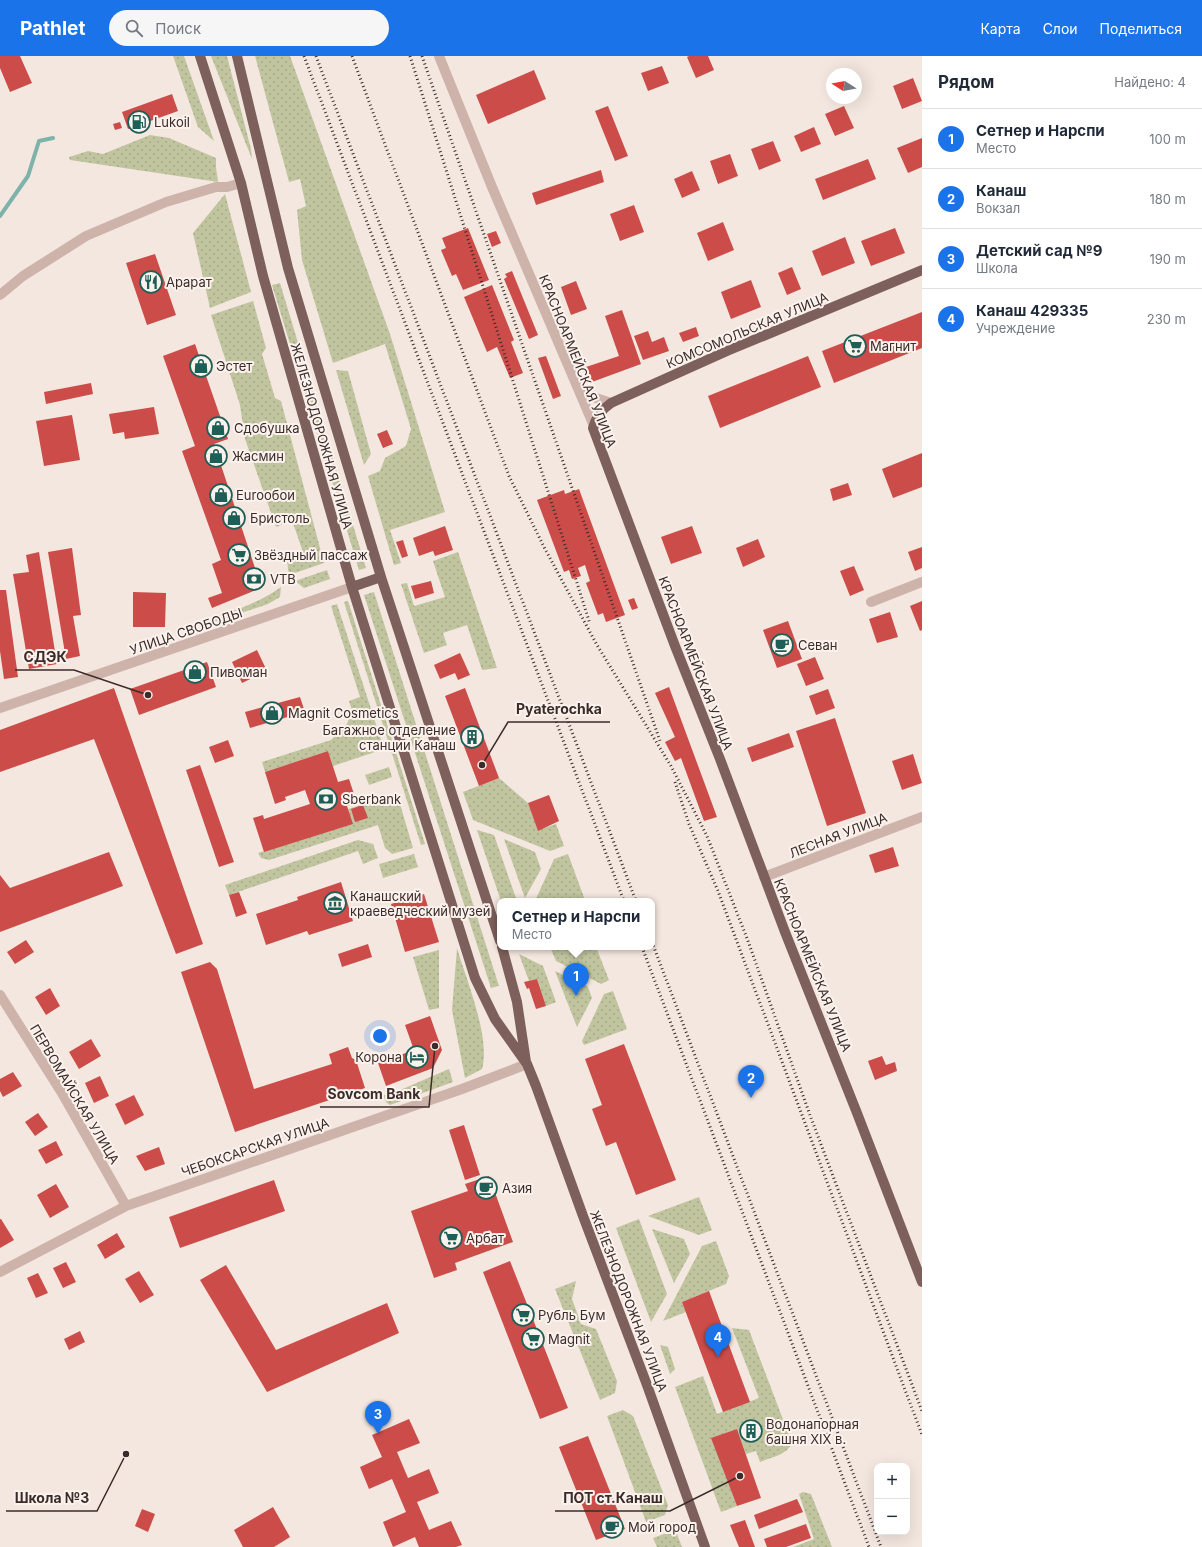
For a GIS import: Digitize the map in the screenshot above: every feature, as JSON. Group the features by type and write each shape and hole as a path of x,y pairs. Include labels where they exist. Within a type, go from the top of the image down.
{"main road":[{"name":"ЖЕЛЕЗНОДОРОЖНАЯ УЛИЦА","path":"200,56 242,183 263,276 352,587 475,978 495,1019 527,1064"},
{"name":"ЖЕЛЕЗНОДОРОЖНАЯ УЛИЦА","path":"237,56 288,268 381,577 497,932"},
{"name":"КОМСОМОЛЬСКАЯ УЛИЦА","path":"594,426 596,418 600,412 611,403 727,351 922,270"},
{"name":"КРАСНОАРМЕЙСКАЯ УЛИЦА","path":"594,426 594,433 675,646 922,1282"},
{"name":"УЛИЦА СВОБОДЫ","path":"352,587 381,577"},
{"name":"ЖЕЛЕЗНОДОРОЖНАЯ УЛИЦА","path":"503,950 517,1002 527,1064 647,1385 705,1547"}],"street":[{"name":"КРАСНОАРМЕЙСКАЯ УЛИЦА","path":"439,56 492,187 594,426"},
{"path":"0,295 23,276 86,236 166,202 216,187 227,187 242,183"},
{"path":"576,385 596,398 611,403"},
{"path":"871,602 922,582"},
{"name":"УЛИЦА СВОБОДЫ","path":"0,708 352,587"},
{"name":"ЛЕСНАЯ УЛИЦА","path":"764,877 922,817"},
{"name":"ПЕРВОМАЙСКАЯ УЛИЦА","path":"0,995 62,1093 126,1206"},
{"name":"ЧЕБОКСАРСКАЯ УЛИЦА","path":"0,1272 126,1206 462,1089 527,1064"}],"green space":[{"path":"173,56 184,56 214,141 198,127"},
{"path":"211,56 227,56 251,149 252,159"},
{"path":"255,56 290,56 390,334 445,512 390,530 401,563 394,565 368,476 380,471 385,458 406,446 411,429 385,344 333,363 302,260 297,210 306,206 300,179 289,182"},
{"path":"150,135 169,138 216,158 218,182 70,160 69,157 88,151 103,154"},
{"path":"225,194 251,292 210,308 193,233"},
{"path":"280,283 366,568 359,570 272,285"},
{"path":"253,301 266,348 262,354 275,398 281,401 324,563 289,575 287,561 304,555 292,520 276,527 245,439 240,405 211,315"},
{"path":"336,370 348,371 371,454 364,465"},
{"path":"458,552 497,668 482,670 467,625 443,633 447,645 424,653 401,584 407,583 414,606 445,597 433,561"},
{"path":"327,570 330,579 304,588 295,581"},
{"path":"281,587 280,597 268,604 214,622 213,618 240,609"},
{"path":"374,592 499,986 491,988 364,595"},
{"path":"348,601 425,844 421,845 344,602"},
{"path":"337,604 384,749 333,766 328,751 265,772 262,762 331,740 347,724 352,710 349,701 360,697 331,606"},
{"path":"389,767 392,777 369,785 365,775"},
{"path":"499,778 528,803 538,830 556,824 564,846 550,851 473,820 463,792"},
{"path":"397,794 413,848 392,854 385,848 378,825 269,860 261,858 258,853 352,824 348,809"},
{"path":"477,830 494,835 516,898 500,898"},
{"path":"504,839 535,852 541,869 525,898"},
{"path":"358,840 373,844 378,858 363,864 358,851 229,895 225,885"},
{"path":"414,854 418,867 383,878 379,864"},
{"path":"568,854 584,898 536,898 554,859"},
{"path":"457,948 476,1008 483,1041 484,1056 482,1069 465,1078 452,1010"},
{"path":"439,950 439,1008 429,1010 413,957"},
{"path":"551,950 597,950 609,980 601,984 556,961"},
{"path":"519,954 543,966 556,1002 546,1006 537,979 529,981"},
{"path":"555,971 588,987 592,998 577,1027"},
{"path":"613,991 627,1029 584,1045 582,1041 604,994"},
{"path":"449,1069 453,1082 390,1105 386,1102 383,1095 391,1094"},
{"path":"699,1197 712,1230 699,1235 648,1216"},
{"path":"639,1219 667,1294 651,1322 616,1228"},
{"path":"652,1229 684,1239 690,1254 674,1283"},
{"path":"716,1241 729,1276 726,1284 682,1302 686,1312 663,1321 702,1246"},
{"path":"576,1281 572,1299 581,1324 596,1329 617,1381 615,1393 600,1400 555,1289"},
{"path":"732,1328 749,1330 792,1443 783,1453 760,1462 756,1451 746,1454 737,1429 712,1438 737,1506 721,1512 675,1387 703,1376 717,1414 759,1398"},
{"path":"660,1345 668,1347 675,1369 670,1374"},
{"path":"623,1410 633,1416 668,1505 665,1515 646,1522 607,1416"},
{"path":"803,1492 811,1494 832,1547 793,1547 814,1539 799,1494"},
{"path":"664,1534 677,1534 682,1547 657,1547 653,1538"}],"building":[{"path":"0,56 20,56 32,83 10,92 0,68"},
{"path":"708,56 714,70 696,78 687,57"},
{"path":"662,66 669,83 648,91 641,73"},
{"path":"534,70 546,99 488,124 476,95"},
{"path":"913,78 922,101 902,109 893,86"},
{"path":"172,94 178,111 128,129 122,112"},
{"path":"608,106 628,156 615,161 595,111"},
{"path":"844,106 854,128 835,136 825,114"},
{"path":"120,122 122,128 115,130 113,124"},
{"path":"814,127 821,144 801,152 794,136"},
{"path":"922,138 922,167 908,173 897,148"},
{"path":"773,141 781,161 759,170 751,149"},
{"path":"730,154 738,176 718,184 710,161"},
{"path":"868,159 876,179 823,200 815,179"},
{"path":"601,170 604,182 536,205 532,193"},
{"path":"692,171 700,190 682,198 674,179"},
{"path":"634,205 644,232 620,241 610,214"},
{"path":"723,222 734,250 708,261 697,233"},
{"path":"468,228 489,280 463,290 456,274 452,276 441,250 446,248 442,238"},
{"path":"895,228 905,253 871,266 861,241"},
{"path":"496,231 501,243 492,247 487,234"},
{"path":"845,237 855,263 822,276 812,251"},
{"path":"155,254 176,315 147,325 126,263"},
{"path":"792,267 801,289 787,295 778,273"},
{"path":"512,271 538,335 529,339 504,279 507,277 505,274"},
{"path":"751,280 761,307 731,319 721,292"},
{"path":"576,281 587,309 571,315 561,287"},
{"path":"492,285 514,340 511,342 523,373 510,378 497,347 487,352 464,297"},
{"path":"622,310 641,364 592,382 586,367 619,356 605,316"},
{"path":"922,312 922,348 834,383 822,351"},
{"path":"696,327 699,336 683,342 679,333"},
{"path":"648,331 652,342 664,337 669,351 643,360 634,336"},
{"path":"195,344 228,439 214,444 259,580 256,590 212,608 208,598 222,593 212,564 221,560 182,451 195,446 163,356"},
{"path":"546,356 561,396 553,399 538,358"},
{"path":"808,356 821,387 720,428 708,396"},
{"path":"91,383 93,394 46,404 44,392"},
{"path":"154,407 159,434 125,439 124,432 113,434 109,414"},
{"path":"72,415 80,460 44,466 36,421"},
{"path":"387,430 393,444 383,448 377,434"},
{"path":"922,453 922,487 893,498 882,469"},
{"path":"848,483 852,495 833,501 830,489"},
{"path":"579,489 625,615 606,622 603,613 598,615 586,583 590,581 585,565 578,568 581,576 572,579 569,570 564,572 537,500 564,490 565,494"},
{"path":"445,526 453,550 435,556 433,551 419,556 413,538"},
{"path":"692,526 702,553 671,564 661,537"},
{"path":"758,539 765,557 743,567 736,548"},
{"path":"403,540 408,556 402,558 396,542"},
{"path":"922,547 922,568 915,571 908,552"},
{"path":"72,548 81,615 73,616 80,656 66,659 48,552"},
{"path":"39,552 57,664 29,669 13,574 29,572 26,555"},
{"path":"854,566 864,590 850,596 840,571"},
{"path":"431,581 434,593 415,599 411,586"},
{"path":"0,590 6,590 18,677 4,679 0,651"},
{"path":"133,592 166,593 165,627 133,627"},
{"path":"634,598 638,608 632,610 628,600"},
{"path":"922,601 922,630 920,631 910,606"},
{"path":"890,612 898,637 877,643 869,619"},
{"path":"788,621 802,659 777,668 763,630"},
{"path":"257,650 267,671 242,683 232,662"},
{"path":"460,653 470,675 458,680 455,673 440,679 434,665"},
{"path":"815,657 824,679 806,686 797,664"},
{"path":"207,662 216,687 139,715 130,689"},
{"path":"669,687 717,817 704,821 681,758 675,761 665,742 675,737 655,693"},
{"path":"114,688 203,944 176,954 94,739 0,772 0,730"},
{"name":"Багажное отделение станции Канаш","path":"465,688 499,778 479,786 445,696"},
{"path":"828,689 835,708 816,715 809,696"},
{"path":"300,697 305,712 250,728 245,712"},
{"path":"835,718 866,813 827,826 796,731"},
{"path":"789,733 794,747 752,762 747,748"},
{"path":"228,740 234,756 215,763 209,747"},
{"path":"328,751 338,782 349,779 357,803 347,806 353,824 264,852 253,818 263,815 264,819 310,804 305,790 285,797 286,800 275,804 265,772"},
{"path":"913,754 922,783 902,790 892,761"},
{"path":"200,765 234,862 219,867 186,770"},
{"path":"549,795 559,821 538,831 528,803"},
{"path":"363,805 368,818 355,822 351,809"},
{"path":"893,847 899,866 875,873 869,855"},
{"path":"109,852 123,886 0,932 0,875 10,888"},
{"path":"341,882 353,921 309,935 307,931 266,945 256,914 298,900 297,897"},
{"path":"239,892 247,913 236,917 229,895"},
{"path":"424,894 439,942 405,952 391,904"},
{"path":"26,940 34,952 15,964 7,952"},
{"path":"368,944 372,957 342,967 338,954"},
{"path":"210,962 217,969 254,1089 332,1064 329,1054 348,1047 352,1058 356,1060 365,1088 235,1132 181,972"},
{"path":"537,979 546,1006 536,1009 529,988 527,989 524,982"},
{"path":"50,988 60,1006 46,1015 35,997"},
{"name":"Корона","path":"430,1016 442,1050 433,1068 386,1086 378,1063 414,1050 405,1025"},
{"path":"91,1039 101,1056 79,1069 69,1052"},
{"path":"624,1044 676,1180 636,1195 616,1142 606,1146 592,1109 602,1105 585,1059"},
{"path":"882,1056 886,1065 895,1062 897,1071 875,1080 868,1061"},
{"path":"13,1072 22,1086 3,1097 0,1091 0,1079"},
{"path":"100,1076 109,1096 94,1103 85,1083"},
{"path":"134,1095 144,1115 125,1125 115,1104"},
{"path":"38,1113 48,1127 35,1136 25,1122"},
{"path":"464,1125 480,1175 465,1180 449,1130"},
{"path":"56,1141 63,1155 46,1164 38,1150"},
{"path":"159,1147 165,1164 145,1171 136,1156"},
{"path":"489,1176 513,1242 455,1263 457,1270 434,1278 411,1211 468,1191 465,1184"},
{"path":"274,1180 285,1211 180,1248 169,1217"},
{"path":"56,1184 69,1207 50,1218 37,1195"},
{"path":"0,1219 14,1240 0,1248"},
{"path":"117,1233 125,1247 105,1259 97,1245"},
{"path":"510,1261 568,1408 540,1419 483,1272"},
{"path":"66,1262 76,1282 63,1288 53,1268"},
{"path":"226,1265 276,1350 387,1303 399,1333 267,1392 200,1280"},
{"path":"139,1271 154,1295 140,1303 125,1279"},
{"path":"38,1273 48,1293 36,1298 27,1278"},
{"path":"709,1291 750,1402 723,1412 682,1302"},
{"path":"80,1331 85,1342 69,1350 64,1339"},
{"path":"409,1419 420,1443 397,1452 408,1478 429,1469 439,1493 417,1502 429,1530 451,1521 462,1545 456,1547 419,1547 415,1537 393,1547 383,1522 406,1512 392,1479 369,1489 360,1467 382,1457 372,1435"},
{"name":"Водонапорная башня XIX в.","path":"751,1424 756,1426 758,1431 756,1436 751,1438 746,1436 744,1431 746,1426"},
{"path":"737,1429 761,1498 737,1506 711,1438"},
{"path":"588,1436 625,1529 596,1540 559,1447"},
{"path":"797,1499 803,1512 759,1529 754,1515"},
{"path":"273,1507 290,1537 274,1547 243,1547 234,1530"},
{"path":"142,1509 155,1514 148,1532 135,1526"},
{"path":"745,1520 755,1547 739,1547 730,1525"},
{"path":"806,1524 811,1538 786,1547 767,1547 764,1539"}],"waterway":[{"path":"0,216 28,176 39,141 53,138"}],"railway":[{"path":"304,56 623,898"},
{"path":"316,56 635,898"},
{"path":"352,56 509,476 545,549 597,645 671,766 707,836 748,941 811,1118 922,1411"},
{"path":"410,56 590,624"},
{"path":"422,56 660,741"},
{"path":"675,782 689,824 718,891 922,1435"},
{"path":"643,950 869,1547"},
{"path":"655,950 881,1547"}],"place":[{"name":"Lukoil","path":"139,122"},
{"name":"Арарат","path":"151,282"},
{"name":"Магнит","path":"855,346"},
{"name":"Эстет","path":"201,366"},
{"name":"Сдобушка","path":"218,428"},
{"name":"Жасмин","path":"216,456"},
{"name":"Euroобои","path":"221,495"},
{"name":"Бристоль","path":"234,518"},
{"name":"Звёздный пассаж","path":"239,555"},
{"name":"VTB","path":"254,579"},
{"name":"Севан","path":"782,645"},
{"name":"Пивоман","path":"195,672"},
{"name":"СДЭК","path":"148,695"},
{"name":"Magnit Cosmetics","path":"272,713"},
{"name":"Багажное отделение станции Канаш","path":"472,737"},
{"name":"Pyaterochka","path":"482,765"},
{"name":"Sberbank","path":"326,799"},
{"name":"Канашский краеведческий музей","path":"335,903"},
{"name":"Сетнер и Нарспи","path":"576,996"},
{"name":"Sovcom Bank","path":"435,1046"},
{"name":"Корона","path":"417,1057"},
{"name":"Канаш","path":"751,1098"},
{"name":"Азия","path":"486,1188"},
{"name":"Арбат","path":"451,1238"},
{"name":"Рубль Бум","path":"523,1315"},
{"name":"Magnit","path":"533,1339"},
{"name":"Канаш 429335","path":"718,1357"},
{"name":"Водонапорная башня XIX в.","path":"751,1431"},
{"name":"Детский сад №9","path":"378,1434"},
{"name":"Школа №3","path":"126,1454"},
{"name":"ПОТ ст.Канаш","path":"740,1476"},
{"name":"Мой город","path":"612,1527"}]}
